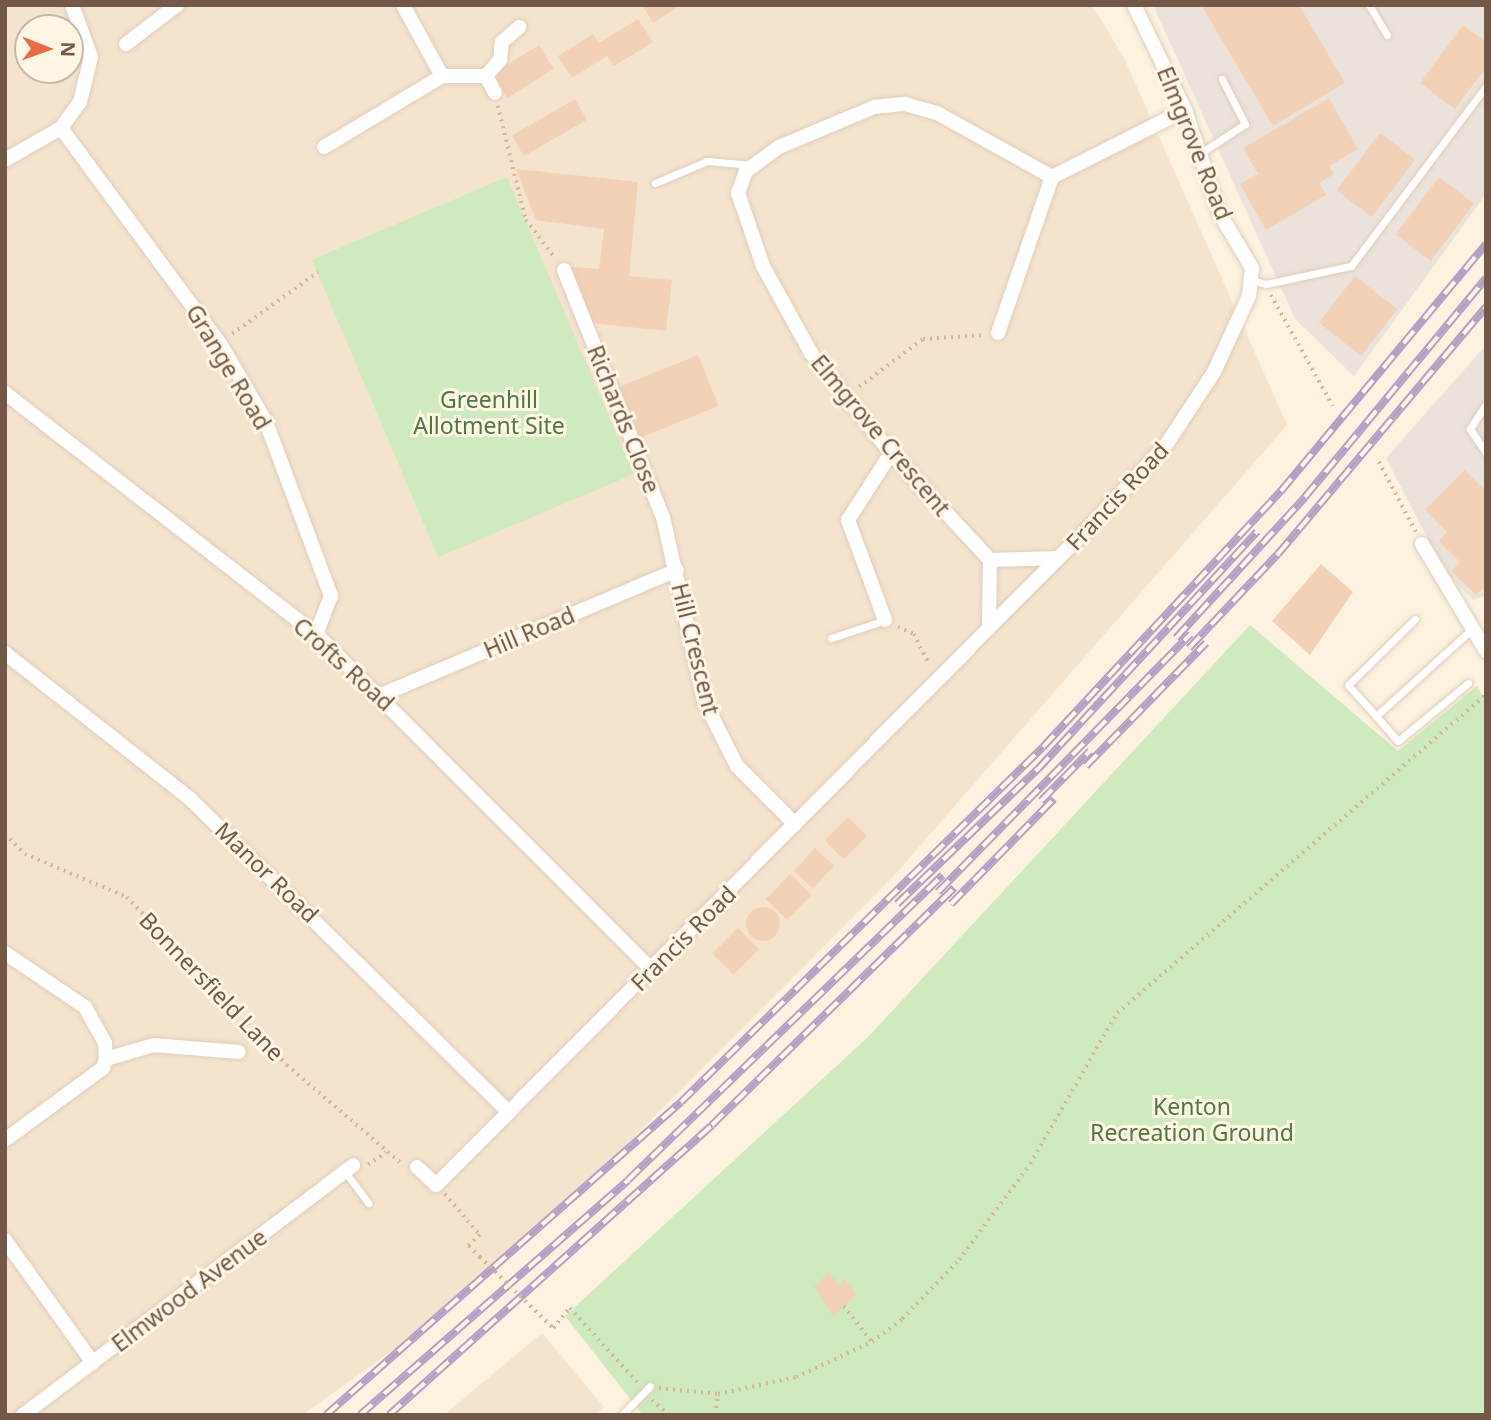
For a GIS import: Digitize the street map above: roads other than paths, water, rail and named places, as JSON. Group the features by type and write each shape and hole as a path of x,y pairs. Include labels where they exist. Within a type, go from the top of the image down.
{"street":[{"path":"5,160 61,128 89,79 86,36 72,5"},
{"path":"126,44 177,5"},
{"path":"403,5 442,76"},
{"name":"Elmgrove Road","path":"1134,5 1185,110 1198,154 1260,283"},
{"path":"324,147 442,76 486,76 500,60 502,43 519,27"},
{"path":"486,76 495,93"},
{"name":"Elmgrove Crescent","path":"990,560 891,453 811,353 742,217 738,193 754,166 779,147 874,107 905,104 937,113 1052,177"},
{"path":"998,333 1052,177 1185,110"},
{"name":"Grange Road","path":"61,128 221,345 265,422 331,596 316,634"},
{"name":"Richards Close","path":"564,270 663,517 677,570"},
{"name":"Francis Road","path":"410,1166 436,1185 1058,558 1166,445 1214,372 1260,283"},
{"name":"Crofts Road","path":"5,393 316,634 381,695 652,970"},
{"path":"885,620 848,520 891,453"},
{"path":"1422,544 1475,627 1486,651"},
{"path":"989,628 990,560 1058,558"},
{"name":"Hill Road","path":"381,695 677,570"},
{"name":"Hill Crescent","path":"677,570 704,701 737,766 795,824"},
{"name":"Manor Road","path":"5,653 188,797 509,1112"},
{"path":"5,953 85,1007 105,1043 106,1059 103,1068 5,1140"},
{"path":"106,1059 154,1045 239,1052"},
{"name":"Elmwood Avenue","path":"23,1415 349,1168"},
{"path":"5,1240 93,1363"}],"lane":[{"path":"1369,5 1387,35"},
{"path":"1198,154 1245,124 1222,79"},
{"path":"1260,283 1351,266 1486,86"},
{"path":"655,183 707,161 754,166"},
{"path":"1486,404 1470,429 1486,453"},
{"path":"831,638 885,620"},
{"path":"1415,620 1348,685 1398,741 1468,682"},
{"path":"1376,716 1475,627"},
{"path":"349,1168 368,1203"},
{"path":"622,1415 646,1390"}],"railway":[{"path":"326,1415 681,1102 1043,747 1281,491 1486,244"},
{"path":"1176,638 1305,497 1486,278"},
{"path":"1189,648 1278,554 1486,307"},
{"path":"897,904 1038,769 1257,532"},
{"path":"938,892 1191,634"},
{"path":"1086,766 1206,643"},
{"path":"1041,801 1090,751"},
{"path":"951,904 1054,799"},
{"path":"360,1415 628,1180 943,875"},
{"path":"389,1415 712,1125 954,888"}],"park label":[{"name":"Greenhill Allotment Site","path":"489,412"},
{"name":"Kenton Recreation Ground","path":"1192,1119"}]}
